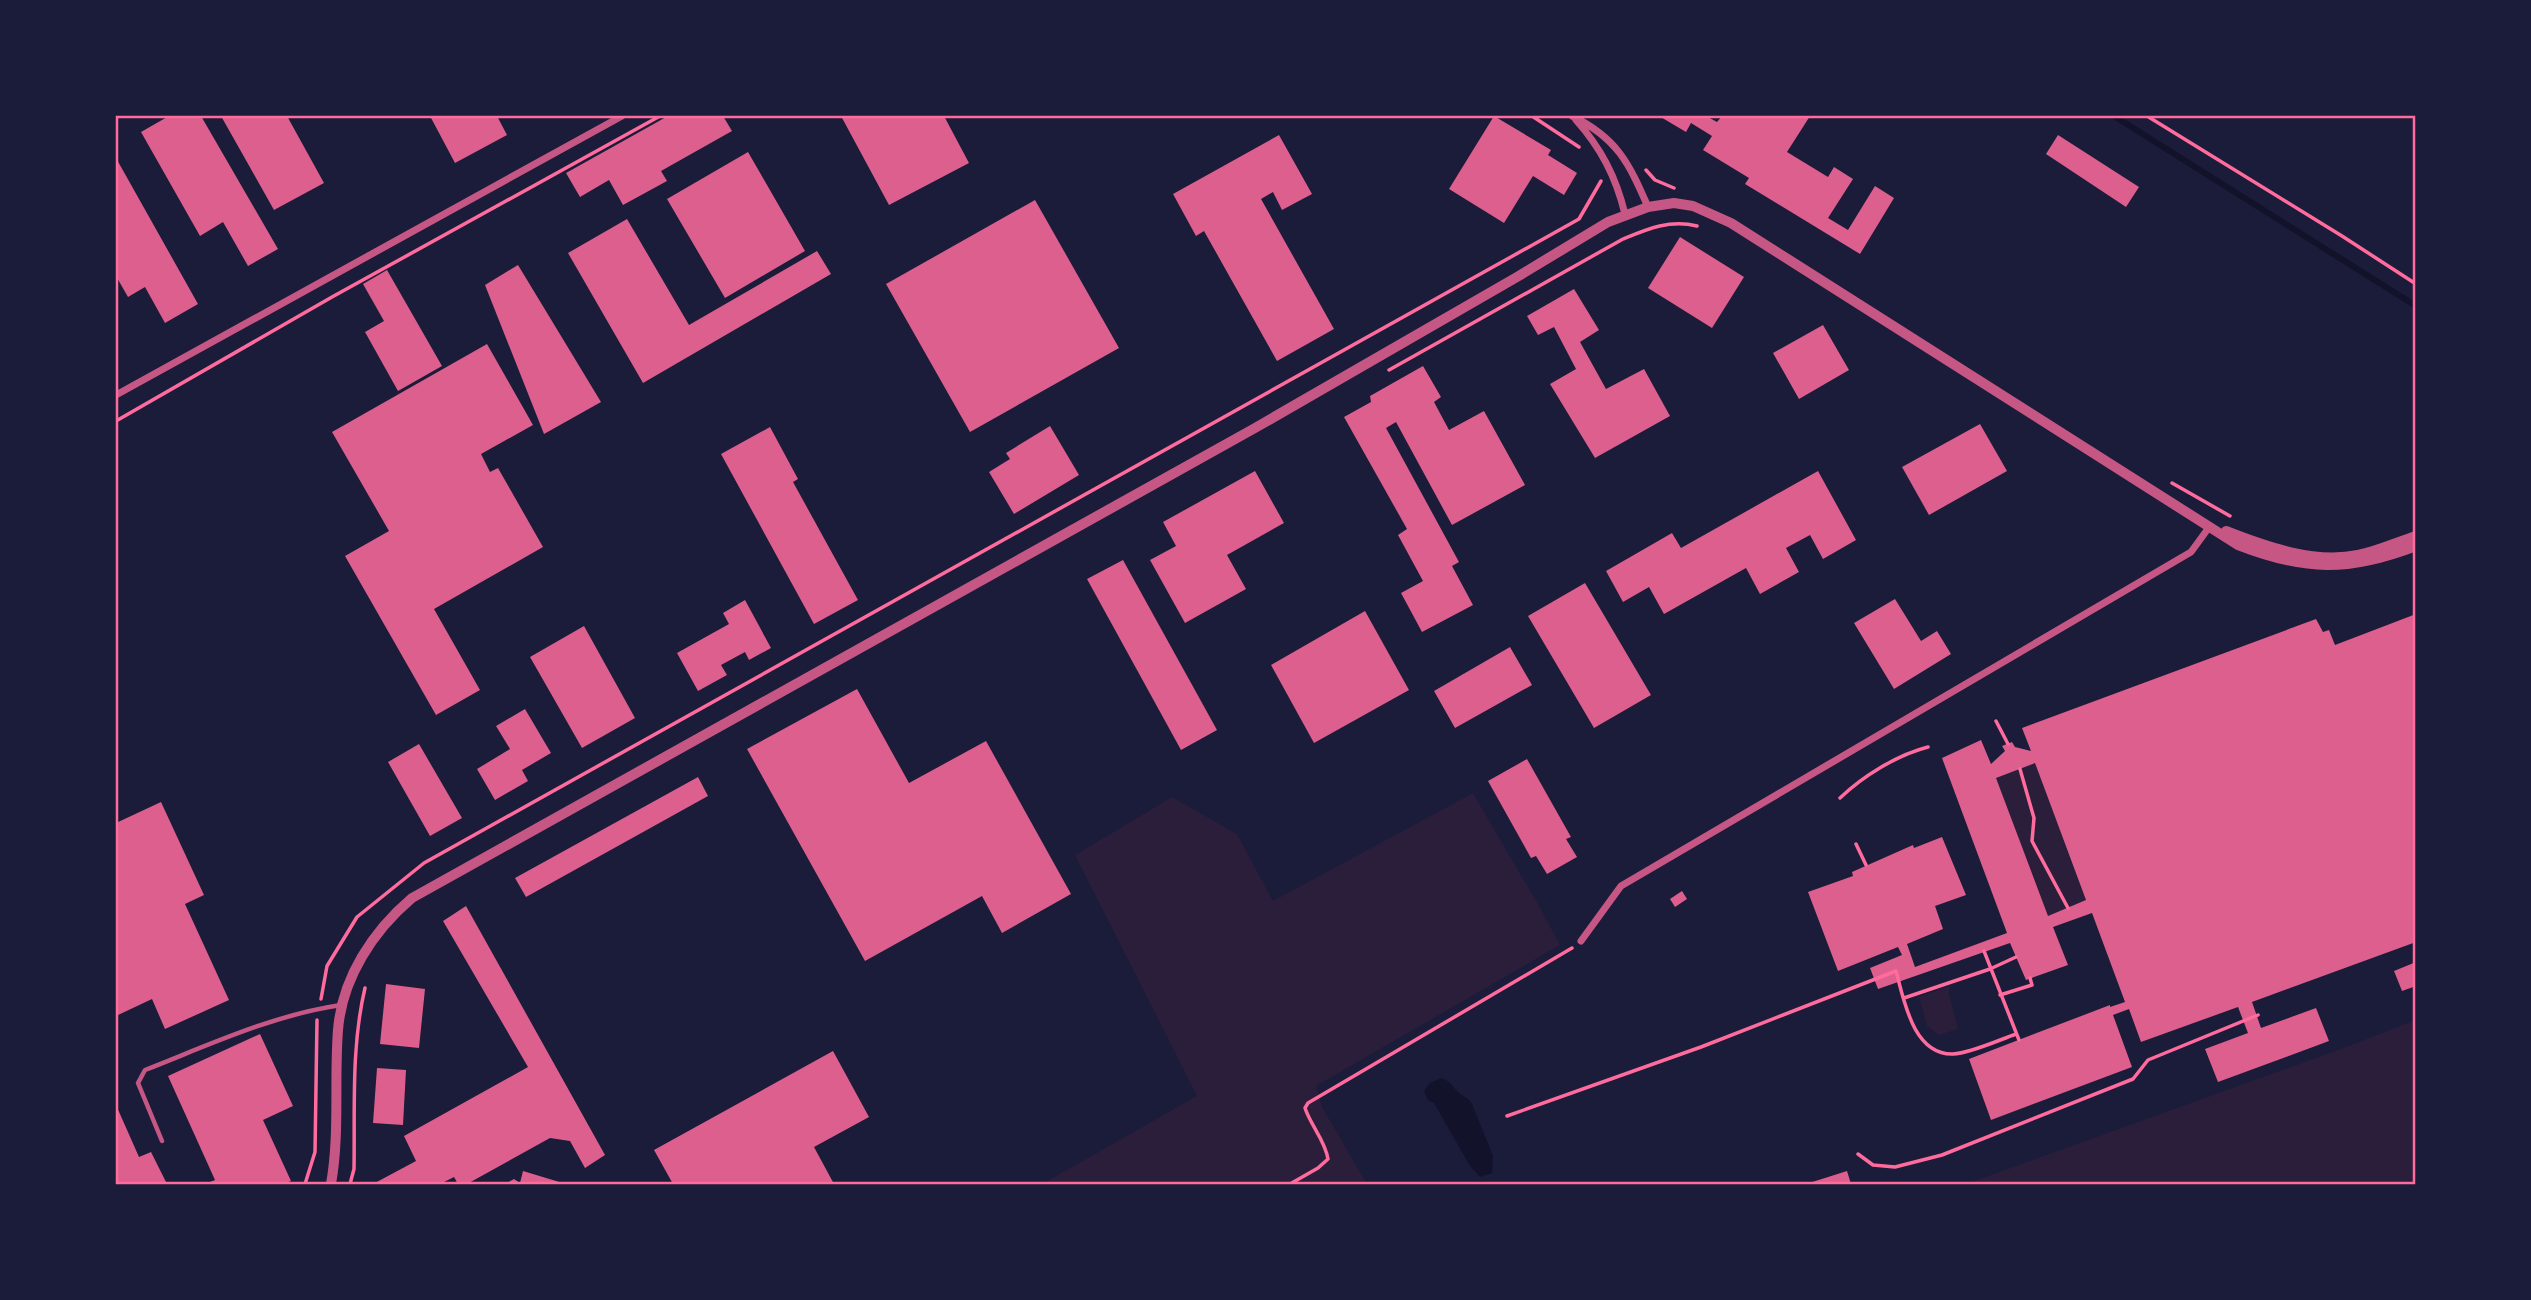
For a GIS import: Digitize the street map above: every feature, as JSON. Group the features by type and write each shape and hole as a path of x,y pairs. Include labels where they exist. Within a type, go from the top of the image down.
{"street":[{"path":"116,395 622,116"},
{"path":"1573,116 1602,134 1620,153 1631,167 1648,206"},
{"path":"1573,116 1602,153 1619,190 1625,214"},
{"path":"331,1185 337,1142 338,1029 349,982 379,931 398,910 428,887 1255,428 1608,222 1648,206 1674,203 1693,206 1731,223 2238,545 2266,556 2296,563 2330,566 2356,564 2416,546"},
{"path":"2210,526 2298,554 2329,558 2359,555 2416,536"},
{"path":"1581,941 1621,886 2191,552 2210,526"}],"lane":[{"path":"162,1141 138,1083 145,1070 258,1026 320,1008 342,1005"}],"path":[{"path":"116,421 332,297 660,116"},
{"path":"1532,116 1577,144 1584,155"},
{"path":"2147,116 2416,284"},
{"path":"1641,163 1655,180 1683,190"},
{"path":"1579,219 1601,181 1597,174"},
{"path":"1382,374 1623,239 1671,223 1687,223 1708,228"},
{"path":"2166,480 2235,518"},
{"path":"1996,721 2008,744"},
{"path":"1840,797 1855,784 1900,757 1928,747"},
{"path":"2020,768 2034,818 2032,841 2068,908"},
{"path":"1856,844 1866,865"},
{"path":"1984,951 2019,1040"},
{"path":"1290,1185 1328,1159 1326,1149 1305,1108 1307,1102 1566,952"},
{"path":"1904,998 1990,969 2016,957"},
{"path":"1507,1115 1701,1046 1896,971 1918,1034 1926,1044 1939,1052 1954,1054 2016,1034"},
{"path":"2000,995 2032,985 2030,978"},
{"path":"350,1185 354,1169 355,1070 359,1019 368,982"},
{"path":"1857,1154 1874,1165 1895,1167 1942,1155 2133,1079 2148,1060 2258,1015"}],"shaded area":[{"path":"2035,763 2086,900 2048,916 1996,778"},
{"path":"1473,793 1560,945 1316,1086 1322,1107 1367,1184 1042,1184 1197,1096 1075,855 1172,797 1237,834 1273,901"},
{"path":"1949,986 1958,1029 1939,1035 1927,1026 1919,997"},
{"path":"2415,1020 2415,1184 1966,1184 2349,1046"},
{"path":"1442,1078 1472,1104 1493,1156 1492,1173 1480,1177 1470,1166 1434,1103 1428,1100 1424,1091 1430,1083"}],"building":[{"path":"169,116 201,116 278,249 248,266 223,222 200,236 141,132"},
{"path":"221,116 287,116 324,183 274,210"},
{"path":"430,116 497,116 507,135 455,163"},
{"path":"668,116 723,116 732,131 661,171 667,181 623,205 609,180 580,197 566,173"},
{"path":"841,116 944,116 969,163 889,205"},
{"path":"1494,116 1551,150 1548,155 1577,173 1564,195 1533,176 1504,223 1449,189"},
{"path":"1659,116 1706,116 1717,122 1722,116 1810,116 1787,152 1828,177 1834,167 1853,179 1828,218 1848,230 1875,186 1894,198 1860,254 1745,184 1749,178 1703,150 1712,136 1691,123 1686,132"},
{"path":"1279,135 1312,194 1282,210 1273,192 1261,199 1334,329 1277,361 1204,231 1196,236 1173,194"},
{"path":"2058,135 2139,187 2126,207 2046,154"},
{"path":"748,152 805,251 725,298 667,199"},
{"path":"116,158 198,304 165,323 145,287 128,297 116,276"},
{"path":"1035,200 1119,348 970,432 886,284"},
{"path":"627,219 689,325 817,251 831,274 643,383 568,253"},
{"path":"1680,237 1744,277 1712,328 1648,288"},
{"path":"518,265 601,402 544,434 485,285"},
{"path":"387,270 442,366 398,391 365,332 384,321 363,284"},
{"path":"1574,289 1599,330 1580,342 1606,389 1644,369 1670,416 1595,458 1550,384 1576,369 1554,327 1538,335 1527,316"},
{"path":"1823,325 1849,370 1799,399 1773,353"},
{"path":"487,344 533,425 481,454 490,472 498,468 543,547 434,609 480,690 436,715 345,556 389,531 332,432"},
{"path":"1423,366 1441,397 1434,402 1449,430 1484,411 1525,485 1452,525 1396,422 1386,428 1459,562 1452,566 1473,605 1422,632 1401,593 1423,581 1398,535 1407,529 1344,417 1371,402 1370,396"},
{"path":"1980,424 2007,471 1929,515 1902,467"},
{"path":"1050,426 1079,475 1014,514 989,472 1010,459 1006,453"},
{"path":"770,427 798,479 793,482 858,600 814,624 721,454"},
{"path":"1255,471 1284,523 1227,555 1246,589 1185,623 1150,560 1176,546 1163,522"},
{"path":"1818,471 1856,540 1823,559 1810,535 1786,548 1799,572 1760,594 1746,568 1664,614 1649,587 1623,602 1606,571 1672,533 1681,548"},
{"path":"1123,560 1217,730 1181,750 1087,579"},
{"path":"1585,583 1651,695 1594,728 1528,616"},
{"path":"1895,599 1921,641 1937,631 1951,654 1894,689 1854,623"},
{"path":"745,600 771,648 749,660 745,652 721,665 727,675 698,691 677,653 729,624 723,613"},
{"path":"1365,611 1409,690 1314,743 1271,665"},
{"path":"2416,614 2416,942 2252,1002 2261,1028 2316,1008 2329,1041 2218,1082 2205,1049 2248,1033 2238,1007 2141,1042 2129,1009 2113,1015 2132,1067 1991,1120 1969,1059 2110,1005 2125,1002 2092,913 2053,927 2068,965 2026,980 2010,943 1878,989 1870,968 1902,955 1898,947 1838,971 1808,892 1853,876 1852,872 1913,845 1914,848 1942,837 1966,895 1935,906 1943,929 1907,944 1915,967 2007,933 1942,758 1981,740 1991,764 2005,751 2002,746 2012,742 2015,747 2031,751 2022,728 2316,619 2323,632 2329,630 2335,645","holes":["2035,763 2086,900 2048,916 1996,778"]},
{"path":"584,626 635,718 582,748 530,657"},
{"path":"1510,647 1532,685 1455,728 1434,691"},
{"path":"857,689 909,783 986,741 1071,894 1002,933 982,896 865,961 747,749"},
{"path":"525,709 551,753 522,770 528,781 495,800 477,769 510,749 496,726"},
{"path":"419,744 462,818 430,836 388,762"},
{"path":"1527,759 1571,837 1566,839 1577,857 1547,874 1536,856 1531,858 1488,781"},
{"path":"698,777 708,796 526,897 515,878"},
{"path":"161,802 204,895 185,904 229,1000 165,1029 152,999 116,1016 116,823"},
{"path":"1682,891 1687,899 1675,907 1670,899"},
{"path":"466,906 605,1155 585,1168 570,1141 550,1138 467,1184 458,1184 454,1177 440,1184 373,1184 416,1161 404,1136 528,1067 443,921"},
{"path":"2416,962 2416,986 2402,991 2394,971"},
{"path":"386,984 425,989 419,1048 380,1044"},
{"path":"260,1034 293,1106 263,1120 291,1181 283,1184 205,1184 215,1180 168,1076"},
{"path":"833,1051 869,1117 814,1147 834,1184 673,1184 654,1150"},
{"path":"377,1068 406,1070 403,1125 373,1123"},
{"path":"116,1105 139,1157 151,1152 167,1184 116,1184"},
{"path":"523,1171 566,1184 505,1184 514,1179 520,1183"},
{"path":"1847,1171 1851,1184 1806,1184"}],"waterway":[{"path":"2114,116 2416,306"}]}
